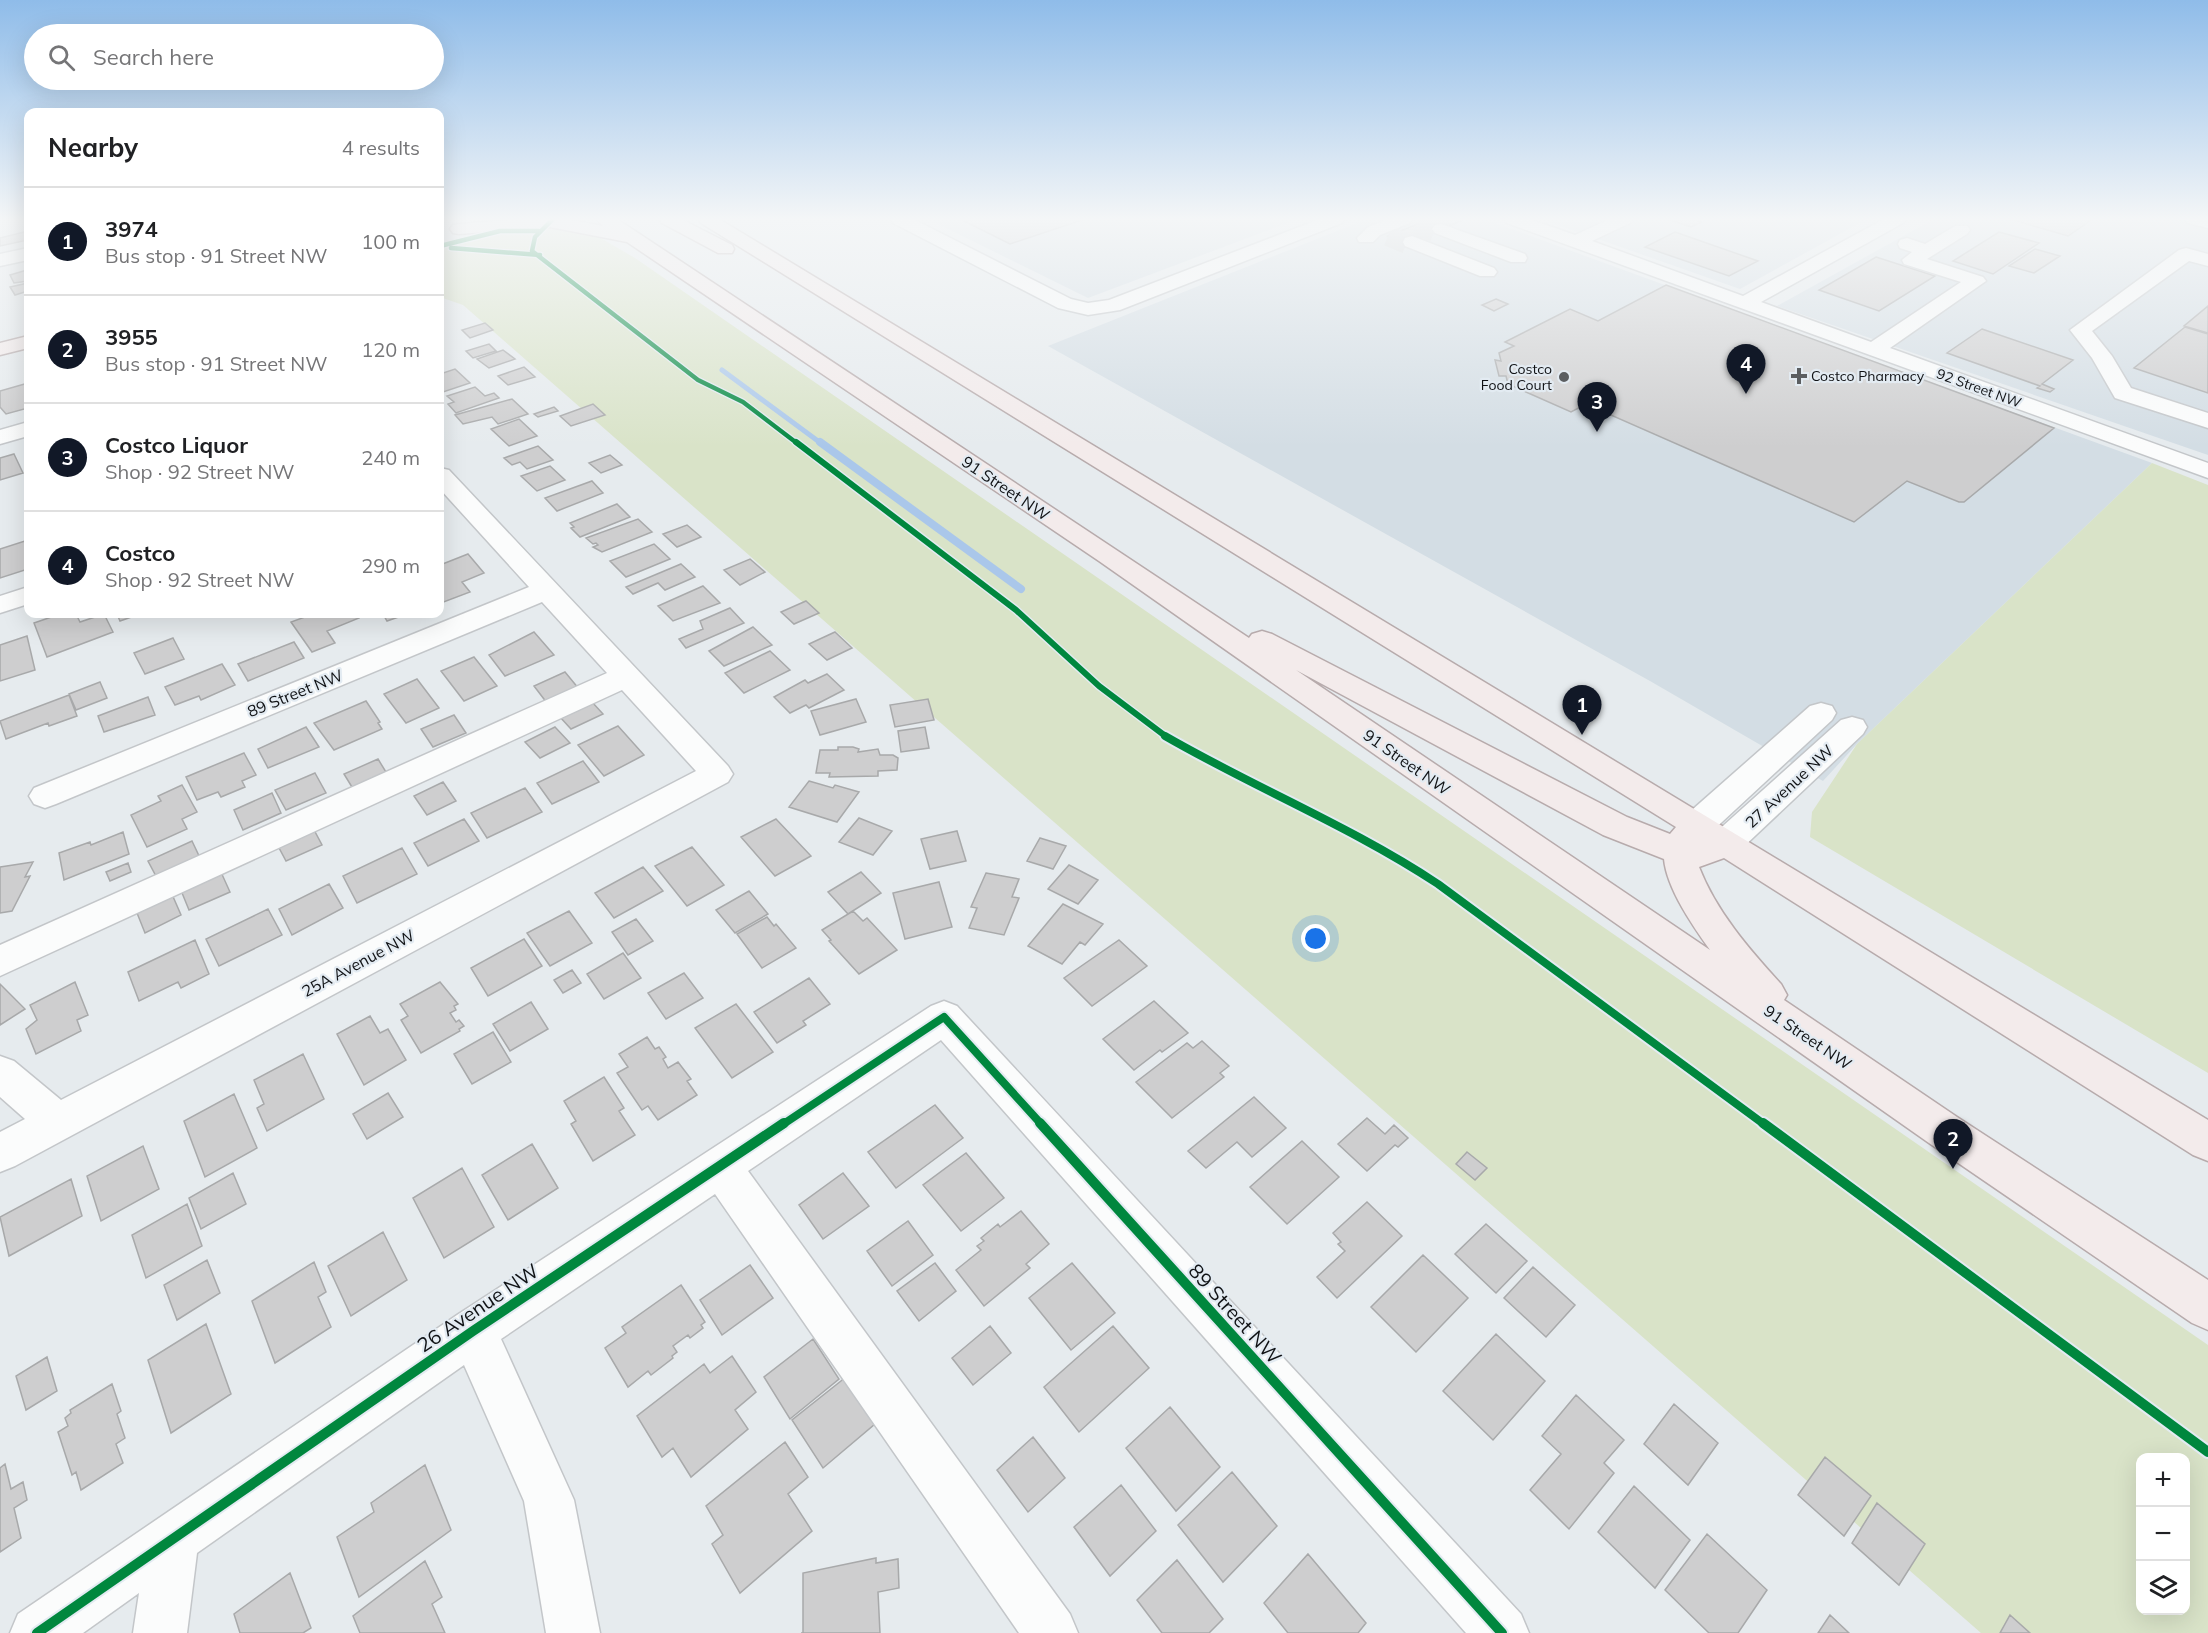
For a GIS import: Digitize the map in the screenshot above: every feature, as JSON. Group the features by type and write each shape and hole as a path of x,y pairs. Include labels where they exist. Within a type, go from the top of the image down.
{"main road":[{"name":"91 Street NW","path":"718,295 1108,555 1943,1130 2141,1260 2208,1307"},
{"path":"828,295 839,300"},
{"path":"831,295 1701,840 2208,1142"},
{"path":"0,349 24,343"},
{"path":"1108,555 1284,652 1615,826 1701,840"},
{"path":"1701,840 1686,876 1703,910 1739,963 1772,999 1943,1130"},
{"path":"2141,1260 2208,1296"}],"street":[{"path":"1048,295 1078,308 1097,309 1113,306 1141,295"},
{"name":"92 Street NW","path":"1723,295 2208,471"},
{"path":"1745,303 1759,295"},
{"path":"1873,350 1956,295"},
{"path":"2129,295 2080,330 2101,356 2123,393 2208,421"},
{"path":"2086,426 2123,393"},
{"path":"0,437 24,430"},
{"path":"0,961 626,676 444,479"},
{"name":"89 Street NW","path":"45,796 546,590"},
{"path":"0,605 24,596"},
{"name":"25A Avenue NW","path":"0,1153 717,774 626,676"},
{"name":"27 Avenue NW","path":"1701,840 1821,712"},
{"name":"27 Avenue NW","path":"1701,840 1742,830 1852,727"},
{"name":"89 Street NW","path":"944,1017 1502,1633"},
{"name":"26 Avenue NW","path":"37,1633 473,1331 944,1017"},
{"path":"0,1073 57,1122"},
{"path":"720,1166 1051,1633"},
{"name":"26 Avenue NW","path":"473,1331 549,1500 573,1633"},
{"path":"160,1633 173,1539"}],"shaded area":[{"path":"1176,295 1693,295 2152,463 1857,744 1823,781 1650,681 1048,346"},
{"path":"1796,295 2208,295 2208,455 1777,306"}],"green space":[{"path":"444,295 689,295 2208,1345 2208,1633 1981,1633 463,305 444,298"},
{"path":"2152,463 2208,485 2208,1073 1810,837 1812,812 1857,744"}],"building":[{"path":"1647,295 1694,295 2054,428 1964,502 1907,481 1854,522 1586,404 1571,412 1508,384 1506,376 1499,376 1495,360 1501,361 1499,353 1514,346 1505,342 1570,309 1598,321"},
{"path":"1834,295 1904,295 1879,311"},
{"path":"1496,299 1508,304 1494,311 1482,305"},
{"path":"2208,306 2208,333 2184,326"},
{"path":"485,323 493,330 470,338 462,330"},
{"path":"2185,327 2208,334 2208,393 2134,368"},
{"path":"1982,329 2073,360 2042,384 2054,389 2050,392 2037,388 2040,386 1947,353"},
{"path":"489,344 496,351 473,358 466,351"},
{"path":"503,350 515,359 489,368 477,359"},
{"path":"524,367 535,377 508,385 498,376"},
{"path":"455,369 470,383 444,392 444,373"},
{"path":"24,384 24,409 6,414 0,407 0,391"},
{"path":"475,387 485,396 494,393 499,398 456,413 448,404 454,402 447,396"},
{"path":"512,399 528,414 498,424 492,417 463,424 455,415"},
{"path":"593,404 605,415 571,426 560,416"},
{"path":"554,407 558,411 538,417 534,414"},
{"path":"519,419 537,436 509,446 491,429"},
{"path":"538,446 553,460 527,469 520,462 512,465 504,458"},
{"path":"14,454 23,473 0,480 0,458"},
{"path":"610,455 622,465 601,473 589,463"},
{"path":"550,466 565,480 537,491 521,476"},
{"path":"592,481 603,493 557,511 545,498"},
{"path":"617,504 630,517 580,537 571,528 574,527 570,523"},
{"path":"638,519 652,532 602,552 593,547 598,545 596,543 593,544 586,538"},
{"path":"687,525 701,537 677,547 663,534"},
{"path":"24,541 24,570 0,578 0,549"},
{"path":"654,544 670,559 626,577 610,561"},
{"path":"468,554 484,573 462,582 470,592 444,602 444,563"},
{"path":"750,559 765,572 740,585 724,570"},
{"path":"681,564 695,577 665,590 658,583 633,594 626,587"},
{"path":"703,586 720,603 673,621 658,606"},
{"path":"806,601 819,613 794,624 781,612"},
{"path":"730,608 744,623 686,648 679,639 703,629 700,621"},
{"path":"48,618 78,618 80,622 92,618 106,618 113,632 47,657 34,623"},
{"path":"302,618 359,618 327,631 335,643 312,652 291,622"},
{"path":"753,627 772,645 724,666 709,651"},
{"path":"534,632 554,655 505,676 489,655"},
{"path":"835,632 852,648 827,660 809,644"},
{"path":"27,636 35,670 0,681 0,645"},
{"path":"173,638 184,659 145,674 134,653"},
{"path":"294,642 304,658 248,681 238,664"},
{"path":"770,651 790,670 744,693 725,673"},
{"path":"474,657 497,686 464,701 441,671"},
{"path":"222,664 235,685 201,700 199,696 175,705 165,687"},
{"path":"565,672 579,689 547,703 534,686"},
{"path":"827,674 844,690 809,708 806,705 790,713 774,697 805,680 808,683"},
{"path":"417,679 439,708 406,723 384,694"},
{"path":"100,682 107,698 76,710 69,694"},
{"path":"69,695 77,716 49,726 48,723 6,739 0,721"},
{"path":"148,697 155,715 104,732 98,716"},
{"path":"856,699 866,722 820,735 811,711"},
{"path":"928,699 934,720 895,727 890,705"},
{"path":"366,701 382,729 334,750 314,723"},
{"path":"592,702 603,714 571,729 560,717"},
{"path":"454,715 466,733 433,747 421,729"},
{"path":"618,726 644,755 604,776 578,745"},
{"path":"306,727 319,747 268,768 258,749"},
{"path":"555,727 570,743 540,758 525,742"},
{"path":"925,727 929,748 901,752 898,731"},
{"path":"838,747 853,747 859,749 858,752 878,749 880,755 893,755 898,758 897,770 878,771 878,776 829,777 830,773 816,773 820,750 838,750"},
{"path":"244,753 256,775 242,781 245,787 221,797 218,792 197,800 186,777"},
{"path":"378,759 389,777 355,792 344,774"},
{"path":"583,761 599,782 552,804 537,783"},
{"path":"315,773 326,793 286,810 275,790"},
{"path":"809,781 859,792 837,822 789,807"},
{"path":"443,782 456,801 427,815 414,796"},
{"path":"182,785 197,812 182,819 187,829 147,847 131,815 161,801 158,796"},
{"path":"525,788 542,812 487,838 471,813"},
{"path":"272,793 281,813 243,830 234,810"},
{"path":"859,818 892,831 873,855 839,842"},
{"path":"464,819 479,841 428,866 414,843"},
{"path":"776,819 811,856 775,876 741,837"},
{"path":"313,828 322,845 286,861 277,844"},
{"path":"957,831 966,861 930,869 921,839"},
{"path":"123,832 129,854 64,880 59,853 90,842 91,845"},
{"path":"1040,838 1066,846 1053,869 1027,861"},
{"path":"192,841 200,858 157,878 148,861"},
{"path":"692,847 724,885 687,906 655,866"},
{"path":"402,848 417,874 357,903 343,876"},
{"path":"33,862 25,877 30,876 12,911 0,913 0,867"},
{"path":"128,863 131,872 110,881 106,872"},
{"path":"1069,865 1098,880 1078,904 1048,889"},
{"path":"643,867 663,891 614,918 595,893"},
{"path":"220,870 230,892 189,910 180,888"},
{"path":"861,872 881,893 848,914 828,892"},
{"path":"986,873 1019,879 1012,897 1019,898 1004,935 969,928 977,908 971,907"},
{"path":"939,882 952,927 905,939 893,893"},
{"path":"329,884 343,908 292,935 279,909"},
{"path":"749,891 768,914 735,933 716,910"},
{"path":"171,892 181,915 145,933 135,908"},
{"path":"1063,904 1103,924 1085,945 1080,942 1062,964 1028,946"},
{"path":"268,909 282,935 219,966 206,939"},
{"path":"569,911 592,943 550,966 527,933"},
{"path":"853,911 863,921 867,918 897,950 859,974 822,930"},
{"path":"767,917 796,948 762,968 737,934"},
{"path":"636,919 653,941 628,955 612,932"},
{"path":"524,939 542,966 488,996 471,968"},
{"path":"195,940 209,974 181,988 178,982 139,1001 128,972"},
{"path":"1119,940 1147,966 1092,1006 1064,978"},
{"path":"623,953 641,978 604,999 587,974"},
{"path":"572,970 581,983 563,993 554,980"},
{"path":"684,973 703,998 666,1019 648,993"},
{"path":"809,978 830,1004 803,1021 806,1025 777,1043 754,1012"},
{"path":"75,982 88,1015 77,1020 81,1031 36,1054 26,1029 37,1020 30,1005"},
{"path":"440,982 458,1004 454,1006 456,1010 450,1013 456,1022 459,1020 464,1026 459,1029 460,1031 421,1053 401,1020 408,1016 400,1004"},
{"path":"0,984 25,1009 0,1025"},
{"path":"1154,1001 1188,1033 1162,1052 1160,1050 1134,1070 1103,1039"},
{"path":"531,1002 548,1029 510,1051 493,1024"},
{"path":"736,1004 773,1052 732,1078 695,1028"},
{"path":"370,1016 380,1033 388,1029 406,1060 364,1085 337,1034"},
{"path":"493,1032 511,1062 472,1084 454,1054"},
{"path":"647,1037 655,1049 659,1047 666,1057 663,1059 668,1068 678,1062 691,1079 687,1081 697,1095 658,1120 648,1106 642,1110 617,1073 628,1067 619,1054"},
{"path":"1202,1041 1229,1066 1220,1073 1224,1077 1172,1118 1136,1082 1187,1043 1193,1048"},
{"path":"303,1054 324,1099 267,1131 257,1108 264,1104 254,1080"},
{"path":"604,1077 624,1108 619,1111 635,1135 593,1161 571,1124 576,1121 564,1101"},
{"path":"388,1093 403,1117 367,1139 353,1114"},
{"path":"234,1094 257,1148 205,1177 184,1121"},
{"path":"1254,1097 1286,1128 1252,1157 1237,1142 1206,1168 1188,1151"},
{"path":"935,1105 963,1138 896,1188 868,1152"},
{"path":"1367,1118 1385,1134 1394,1125 1408,1138 1398,1147 1395,1145 1367,1171 1338,1144"},
{"path":"1302,1141 1339,1177 1287,1224 1250,1187"},
{"path":"532,1144 558,1188 508,1220 482,1175"},
{"path":"143,1146 159,1189 101,1221 87,1176"},
{"path":"1467,1152 1487,1168 1475,1180 1456,1164"},
{"path":"966,1153 1004,1198 961,1231 923,1185"},
{"path":"462,1168 494,1227 444,1258 413,1198"},
{"path":"233,1173 246,1204 201,1229 189,1198"},
{"path":"843,1173 869,1206 823,1239 799,1205"},
{"path":"71,1179 82,1216 9,1256 0,1217"},
{"path":"1367,1202 1402,1236 1337,1298 1317,1277 1345,1251 1338,1244 1341,1242 1333,1233"},
{"path":"187,1204 202,1246 146,1278 132,1235"},
{"path":"1021,1211 1049,1244 1026,1264 1030,1268 984,1306 956,1270 981,1250 977,1246 984,1241 981,1238 998,1224 1000,1227"},
{"path":"908,1221 933,1255 892,1286 867,1251"},
{"path":"1486,1224 1527,1261 1496,1293 1455,1254"},
{"path":"383,1232 407,1280 351,1316 328,1266"},
{"path":"1423,1255 1468,1298 1416,1352 1371,1307"},
{"path":"207,1260 220,1293 177,1320 164,1285"},
{"path":"314,1262 326,1292 318,1297 331,1327 275,1363 252,1301"},
{"path":"935,1263 956,1291 919,1321 897,1291"},
{"path":"1072,1263 1115,1313 1071,1350 1029,1298"},
{"path":"750,1265 773,1298 722,1335 700,1300"},
{"path":"1533,1267 1575,1305 1546,1337 1504,1298"},
{"path":"681,1285 705,1322 701,1325 703,1328 690,1338 688,1335 673,1346 677,1352 672,1356 673,1358 651,1375 648,1371 628,1387 605,1348 626,1333 622,1327"},
{"path":"206,1324 231,1394 171,1433 148,1360"},
{"path":"990,1326 1011,1353 973,1385 952,1358"},
{"path":"1113,1326 1149,1368 1079,1432 1044,1387"},
{"path":"1496,1334 1545,1381 1493,1440 1443,1391"},
{"path":"813,1339 839,1379 790,1419 764,1377"},
{"path":"732,1356 756,1392 735,1410 748,1429 691,1477 673,1448 662,1457 637,1416 704,1364 710,1373"},
{"path":"47,1357 57,1391 26,1410 16,1376"},
{"path":"851,1373 882,1418 823,1468 792,1420"},
{"path":"112,1384 121,1411 117,1414 125,1438 116,1444 123,1463 81,1490 76,1472 72,1475 58,1432 68,1426 65,1418 71,1413 70,1410"},
{"path":"1576,1395 1624,1440 1604,1463 1614,1473 1569,1529 1530,1490 1561,1454 1542,1436"},
{"path":"1674,1404 1718,1443 1688,1485 1644,1444"},
{"path":"1170,1407 1220,1467 1176,1511 1126,1448"},
{"path":"1033,1437 1065,1478 1028,1512 997,1470"},
{"path":"785,1442 808,1477 788,1494 812,1531 740,1593 712,1544 723,1535 706,1506"},
{"path":"1825,1457 1871,1496 1844,1536 1798,1495"},
{"path":"5,1464 11,1489 23,1482 27,1500 14,1508 21,1538 0,1552 0,1468"},
{"path":"425,1465 451,1530 359,1597 337,1537 374,1512 371,1503"},
{"path":"1232,1472 1277,1526 1223,1582 1178,1525"},
{"path":"1121,1485 1156,1531 1110,1576 1074,1527"},
{"path":"1634,1486 1690,1540 1655,1588 1598,1532"},
{"path":"1877,1503 1925,1544 1899,1585 1852,1543"},
{"path":"1707,1534 1767,1590 1738,1633 1709,1633 1665,1590"},
{"path":"1308,1554 1366,1623 1358,1633 1288,1633 1264,1603"},
{"path":"876,1558 876,1563 898,1559 899,1588 878,1592 880,1633 803,1633 803,1573"},
{"path":"1177,1560 1223,1619 1209,1633 1162,1633 1137,1600"},
{"path":"425,1561 442,1597 432,1604 445,1633 360,1633 353,1616"},
{"path":"290,1573 311,1628 303,1633 240,1633 234,1614"},
{"path":"1830,1615 1849,1633 1818,1633"},
{"path":"2010,1615 2030,1633 2000,1633"}],"waterway":[{"path":"722,370 822,444"},
{"path":"820,442 1021,589"}],"cycle path":[{"path":"589,295 698,380 743,402 1016,610 1099,686 1166,737 1273,795 1393,854 1438,884 2208,1452"},
{"path":"37,1633 473,1331 944,1017 1502,1633"}],"place":[{"name":"Costco Pharmacy","path":"1799,376"},
{"name":"Costco Food Court","path":"1564,377"},
{"name":"Costco","path":"1746,394"},
{"name":"Costco Liquor","path":"1597,432"},
{"name":"3974","path":"1582,735"},
{"name":"3955","path":"1953,1169"}]}
